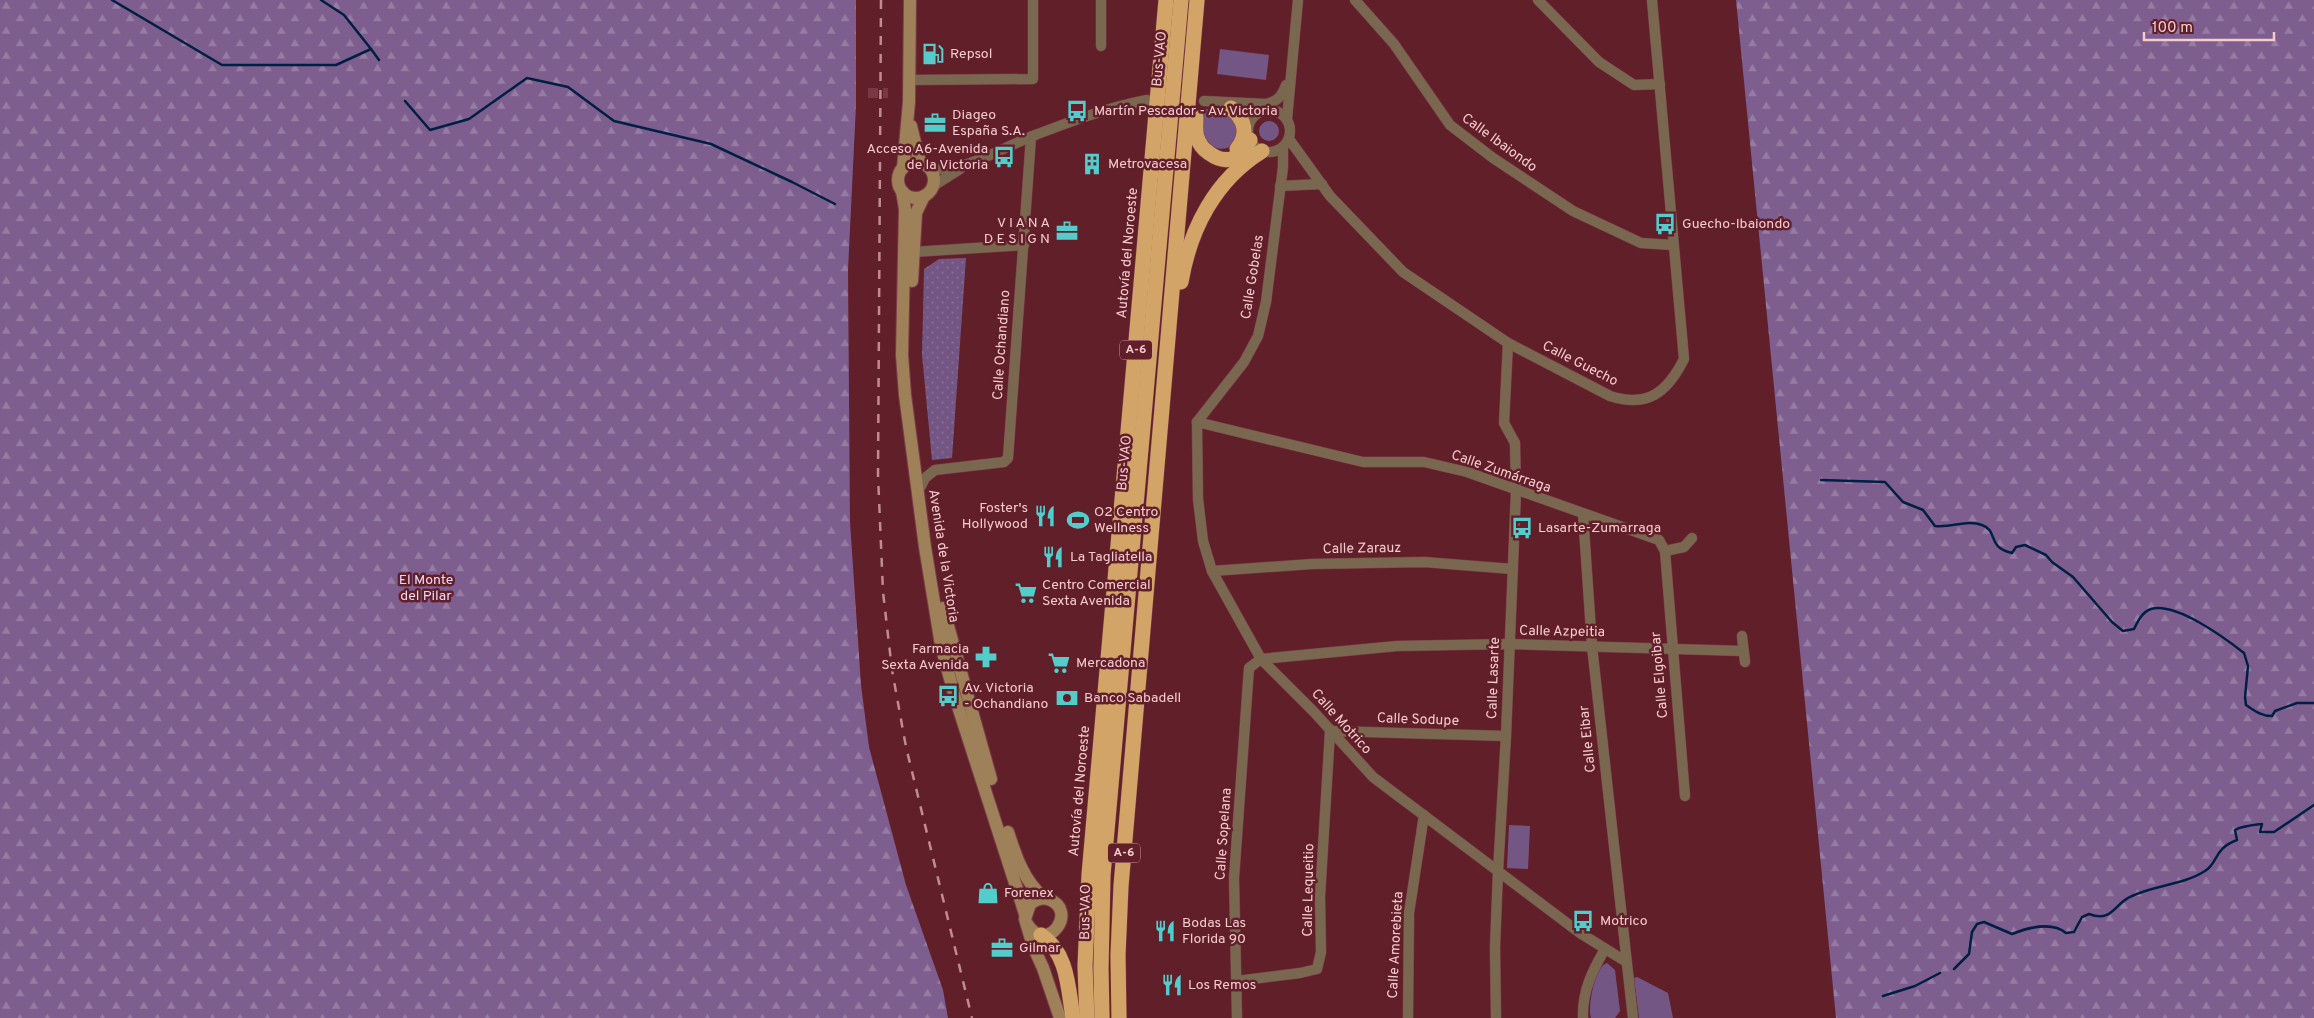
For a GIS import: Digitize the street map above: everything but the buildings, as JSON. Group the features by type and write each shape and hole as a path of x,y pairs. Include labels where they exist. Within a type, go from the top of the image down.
{"highway":[{"name":"Autovía del Noroeste","path":"1087,1018 1085,957 1089,875 1166,0"},
{"name":"Bus-VAO","path":"1102,1018 1103,875 1181,0"},
{"name":"A-6","path":"1119,1018 1118,955 1121,886 1191,89 1197,0"},
{"path":"1191,89 1196,110 1198,139 1203,150 1216,159 1228,161 1244,151 1250,140"},
{"path":"1210,154 1224,156 1230,154 1242,142 1244,124 1240,116 1227,105"},
{"path":"1170,318 1179,304 1184,264 1193,235 1208,204 1232,175 1266,152"},
{"path":"1045,935 1054,945 1061,958 1073,1018"}],"street":[{"path":"910,0 909,102 903,168 898,182 902,191 912,197 924,196 933,186 973,161"},
{"path":"910,80 1033,79 1033,0"},
{"path":"1101,0 1101,46"},
{"path":"1289,89 1282,104 1254,117 1250,122 1248,128 1250,140 1266,152 1286,143 1290,125 1287,119 1298,0"},
{"name":"Calle Ibaiondo","path":"1355,0 1394,44 1450,125 1493,158 1572,211 1641,243 1673,245"},
{"path":"1538,0 1606,67 1634,85 1660,84"},
{"name":"Calle Guecho","path":"1286,143 1322,184 1330,196 1403,272 1508,342 1610,396 1623,400 1638,401 1652,397 1666,388 1676,375 1684,359 1652,0"},
{"path":"1227,105 1275,102 1282,95 1290,73"},
{"path":"903,168 910,163 943,170 973,161 1100,111 1147,100"},
{"path":"909,102 911,127 924,166 933,177 933,186"},
{"path":"1227,105 1269,110 1287,119"},
{"path":"1227,105 1243,113 1250,122"},
{"name":"Calle Ochandiano","path":"922,486 925,478 935,470 1004,462 1008,458 1031,137"},
{"name":"Calle Gobelas","path":"1197,422 1244,362 1258,336 1266,302 1286,143"},
{"name":"Calle Gobelas","path":"1266,152 1279,161 1281,182"},
{"path":"1281,182 1322,184"},
{"name":"Avenida de la Victoria","path":"902,191 905,209 902,355 905,395 922,528 941,645 954,694 1033,946 1043,968 1060,1018"},
{"name":"Avenida de la Victoria","path":"924,196 916,213 911,386 922,486 945,618 996,798 1016,856 1026,877 1033,888 1044,898"},
{"path":"914,252 1024,244"},
{"name":"Calle Lasarte","path":"1496,1018 1495,947 1516,491 1515,443 1504,422 1508,342"},
{"name":"Calle Zumárraga","path":"1197,422 1363,462 1424,462 1467,472 1658,540 1665,551"},
{"name":"Calle Motrico","path":"1197,422 1198,499 1204,540 1212,570 1261,659 1314,712 1373,777 1605,949 1626,961"},
{"name":"Calle Eibar","path":"1583,514 1592,646 1633,1018"},
{"path":"1665,551 1684,547 1692,538"},
{"name":"Calle Elgoibar","path":"1665,551 1685,796"},
{"name":"Calle Zarauz","path":"1212,570 1312,564 1424,562 1512,569"},
{"path":"1742,636 1745,662"},
{"name":"Calle Azpeitia","path":"1261,659 1397,646 1508,644 1743,651"},
{"name":"Calle Sopelana","path":"1237,1018 1234,878 1249,668 1261,659"},
{"name":"Calle Sodupe","path":"1330,731 1506,736"},
{"name":"Calle Lequeitio","path":"1237,981 1300,973 1317,968 1321,952 1320,897 1330,731"},
{"name":"Calle Amorebieta","path":"1408,1018 1408,913 1424,815"},
{"path":"1044,898 1055,903 1061,912 1060,924 1045,935 1033,932 1026,919 1030,904 1044,898"},
{"name":"Avenida de la Victoria","path":"1043,968 1041,946 1045,935"},
{"path":"1583,1018 1585,990 1592,971 1605,949"}],"shaded area":[{"path":"1220,49 1269,55 1266,80 1217,74"},
{"path":"1204,108 1227,115 1235,122 1237,136 1231,146 1224,149 1216,148 1206,143 1201,126"},
{"path":"1265,121 1273,121 1279,127 1279,135 1273,141 1265,141 1259,135 1259,127"},
{"path":"966,258 952,458 932,460 922,355 924,269 939,259"},
{"path":"1509,825 1530,826 1528,869 1507,868"},
{"path":"1607,963 1615,970 1620,1011 1615,1018 1591,1018 1590,1005 1593,988 1599,971"},
{"path":"1637,977 1668,993 1673,1018 1639,1018 1634,978"}],"green space":[{"name":"El Monte del Pilar","path":"0,0 856,0 856,105 848,270 850,522 861,685 869,747 906,885 943,990 948,1018 0,1018"},
{"path":"1736,0 2314,0 2314,1018 1836,1018"}],"waterway":[{"path":"112,0 222,65 336,65 371,49 379,60"},
{"path":"321,0 344,15 371,49"},
{"path":"405,101 430,130 469,119 527,78 568,87 614,121 711,144 835,204"},
{"path":"1821,480 1885,482 1903,502 1923,510 1935,526 1976,523 1987,528 1999,547 2004,550 2012,553 2016,547 2025,545 2046,555 2052,562 2073,577 2112,622 2123,631 2134,629 2143,615 2151,609 2161,608 2173,611 2200,623 2244,653 2248,666 2246,705 2258,713 2272,716 2275,711 2297,703 2314,703"},
{"path":"1954,969 1969,954 1972,932 1977,924 1984,922 2012,934 2047,926 2060,929 2066,933 2074,932 2082,917 2089,914 2103,916 2113,911 2126,899 2141,892 2188,879 2205,871 2213,864 2224,847 2237,840 2235,830 2262,824 2260,832 2274,832 2314,805"},
{"path":"1883,996 1915,986 1940,973"}],"tunnel":[{"path":"868,93 888,93"}],"railway":[{"path":"881,0 878,475 883,592 892,670 906,747 972,1018"}],"place":[{"name":"Repsol","path":"933,54"},
{"name":"Martín Pescador - Av. Victoria","path":"1077,111"},
{"name":"Diageo España S.A.","path":"935,123"},
{"name":"Acceso A6-Avenida de la Victoria","path":"1004,157"},
{"name":"Metrovacesa","path":"1092,164"},
{"name":"Guecho-Ibaiondo","path":"1665,224"},
{"name":"V I A N A D E S I G N","path":"1067,231"},
{"name":"Foster's Hollywood","path":"1045,516"},
{"name":"O2 Centro Wellness","path":"1078,520"},
{"name":"Lasarte-Zumarraga","path":"1522,528"},
{"name":"La Tagliatella","path":"1053,557"},
{"name":"Centro Comercial Sexta Avenida","path":"1026,593"},
{"name":"Farmacia Sexta Avenida","path":"986,657"},
{"name":"Mercadona","path":"1059,663"},
{"name":"Av. Victoria - Ochandiano","path":"948,696"},
{"name":"Banco Sabadell","path":"1067,698"},
{"name":"Forenex","path":"988,893"},
{"name":"Motrico","path":"1583,921"},
{"name":"Bodas Las Florida 90","path":"1165,931"},
{"name":"Gilmar","path":"1002,948"},
{"name":"Los Remos","path":"1172,985"}]}
